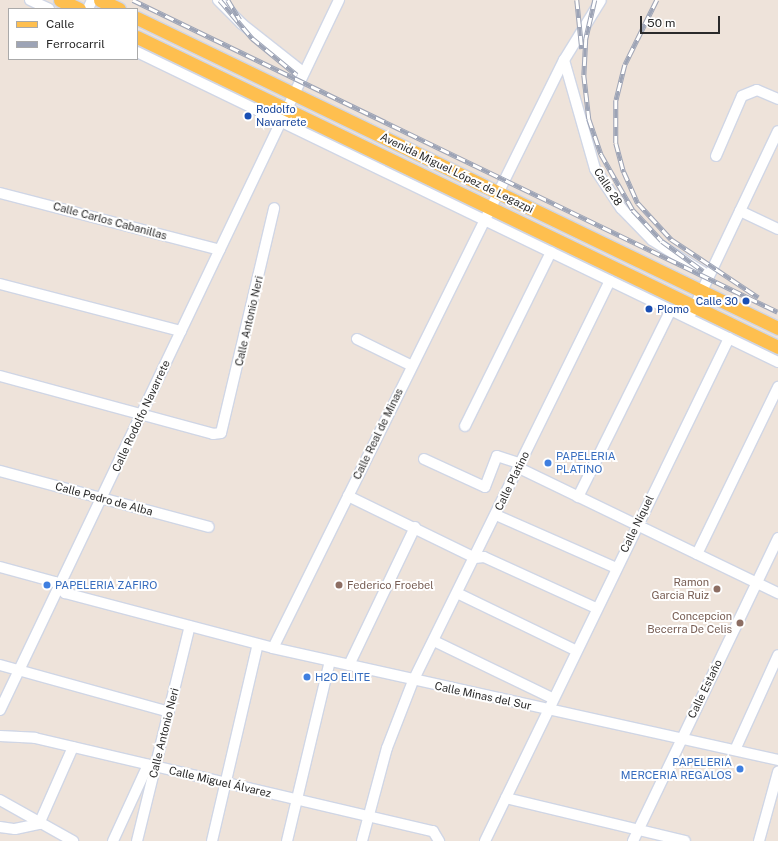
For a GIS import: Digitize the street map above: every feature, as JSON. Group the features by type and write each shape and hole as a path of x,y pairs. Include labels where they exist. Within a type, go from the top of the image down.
{"main road":[{"path":"60,0 77,8"},
{"path":"100,0 117,8"},
{"name":"Avenida Miguel López de Legazpi","path":"138,18 778,328"},
{"name":"Avenida Miguel López de Legazpi","path":"138,37 285,109 487,214 694,306 778,347"}],"street":[{"path":"30,0 47,8"},
{"path":"218,0 242,24 303,72"},
{"name":"Calle Rodolfo Navarrete","path":"0,710 143,414 279,121 339,0"},
{"path":"498,193 564,60 601,0"},
{"name":"Avenida Miguel López de Legazpi","path":"138,52 279,121 487,214 551,252 778,362"},
{"name":"Calle 28","path":"564,60 595,169 621,208 652,240 709,276"},
{"path":"716,156 742,96 757,90 778,98"},
{"path":"688,319 778,132"},
{"name":"Calle Carlos Cabanillas","path":"0,193 220,250"},
{"name":"Calle Real de Minas","path":"273,648 498,193"},
{"name":"Calle Antonio Neri","path":"143,414 213,434 221,433 274,208"},
{"path":"740,211 778,229"},
{"path":"465,426 551,252"},
{"name":"Calle Platino","path":"362,841 387,748 414,681 610,281"},
{"path":"0,284 181,332"},
{"path":"578,497 671,310"},
{"name":"Calle Níquel","path":"485,841 575,650 728,338"},
{"path":"357,339 412,366"},
{"path":"0,376 143,414"},
{"path":"697,554 778,387"},
{"path":"424,459 485,487 497,456 520,466 578,497 778,593"},
{"name":"Calle Pedro de Alba","path":"0,471 209,527"},
{"path":"348,496 415,527 475,558 484,557 596,608"},
{"path":"496,515 616,568"},
{"path":"349,666 415,527"},
{"name":"Calle Estaño","path":"633,841 778,538"},
{"name":"Calle Minas del Sur","path":"0,567 55,582 65,592 273,648 414,681 778,760"},
{"path":"457,593 575,650"},
{"name":"Calle Antonio Neri","path":"138,841 152,766 169,712 190,626"},
{"path":"434,640 552,698"},
{"path":"212,841 258,644"},
{"path":"735,750 778,655"},
{"path":"287,841 330,661"},
{"path":"0,665 169,712"},
{"name":"Calle Miguel Álvarez","path":"0,736 35,738 368,817 439,838"},
{"path":"39,824 73,747"},
{"path":"113,841 152,766"},
{"path":"759,841 778,772"},
{"path":"506,798 685,841"},
{"path":"0,800 39,824 73,841"},
{"path":"0,827 15,829 39,824"}],"railway":[{"path":"133,0 778,312"},
{"path":"220,0 252,38 297,75"},
{"path":"228,0 240,20"},
{"path":"577,0 582,49"},
{"path":"595,0 586,39 584,75 589,119 601,154 633,210 662,241 703,271"},
{"path":"657,0 625,65 616,100 616,143 624,172 638,203 671,239 758,297"}],"place":[{"name":"Rodolfo Navarrete","path":"248,116"},
{"name":"Calle 30","path":"746,301"},
{"name":"Plomo","path":"649,309"},
{"name":"PAPELERIA PLATINO","path":"548,463"},
{"name":"PAPELERIA ZAFIRO","path":"47,585"},
{"name":"Federico Froebel","path":"339,585"},
{"name":"Ramon Garcia Ruiz","path":"717,589"},
{"name":"Concepcion Becerra De Celis","path":"740,623"},
{"name":"H2O ELITE","path":"307,677"},
{"name":"PAPELERIA MERCERIA REGALOS","path":"740,769"}]}
